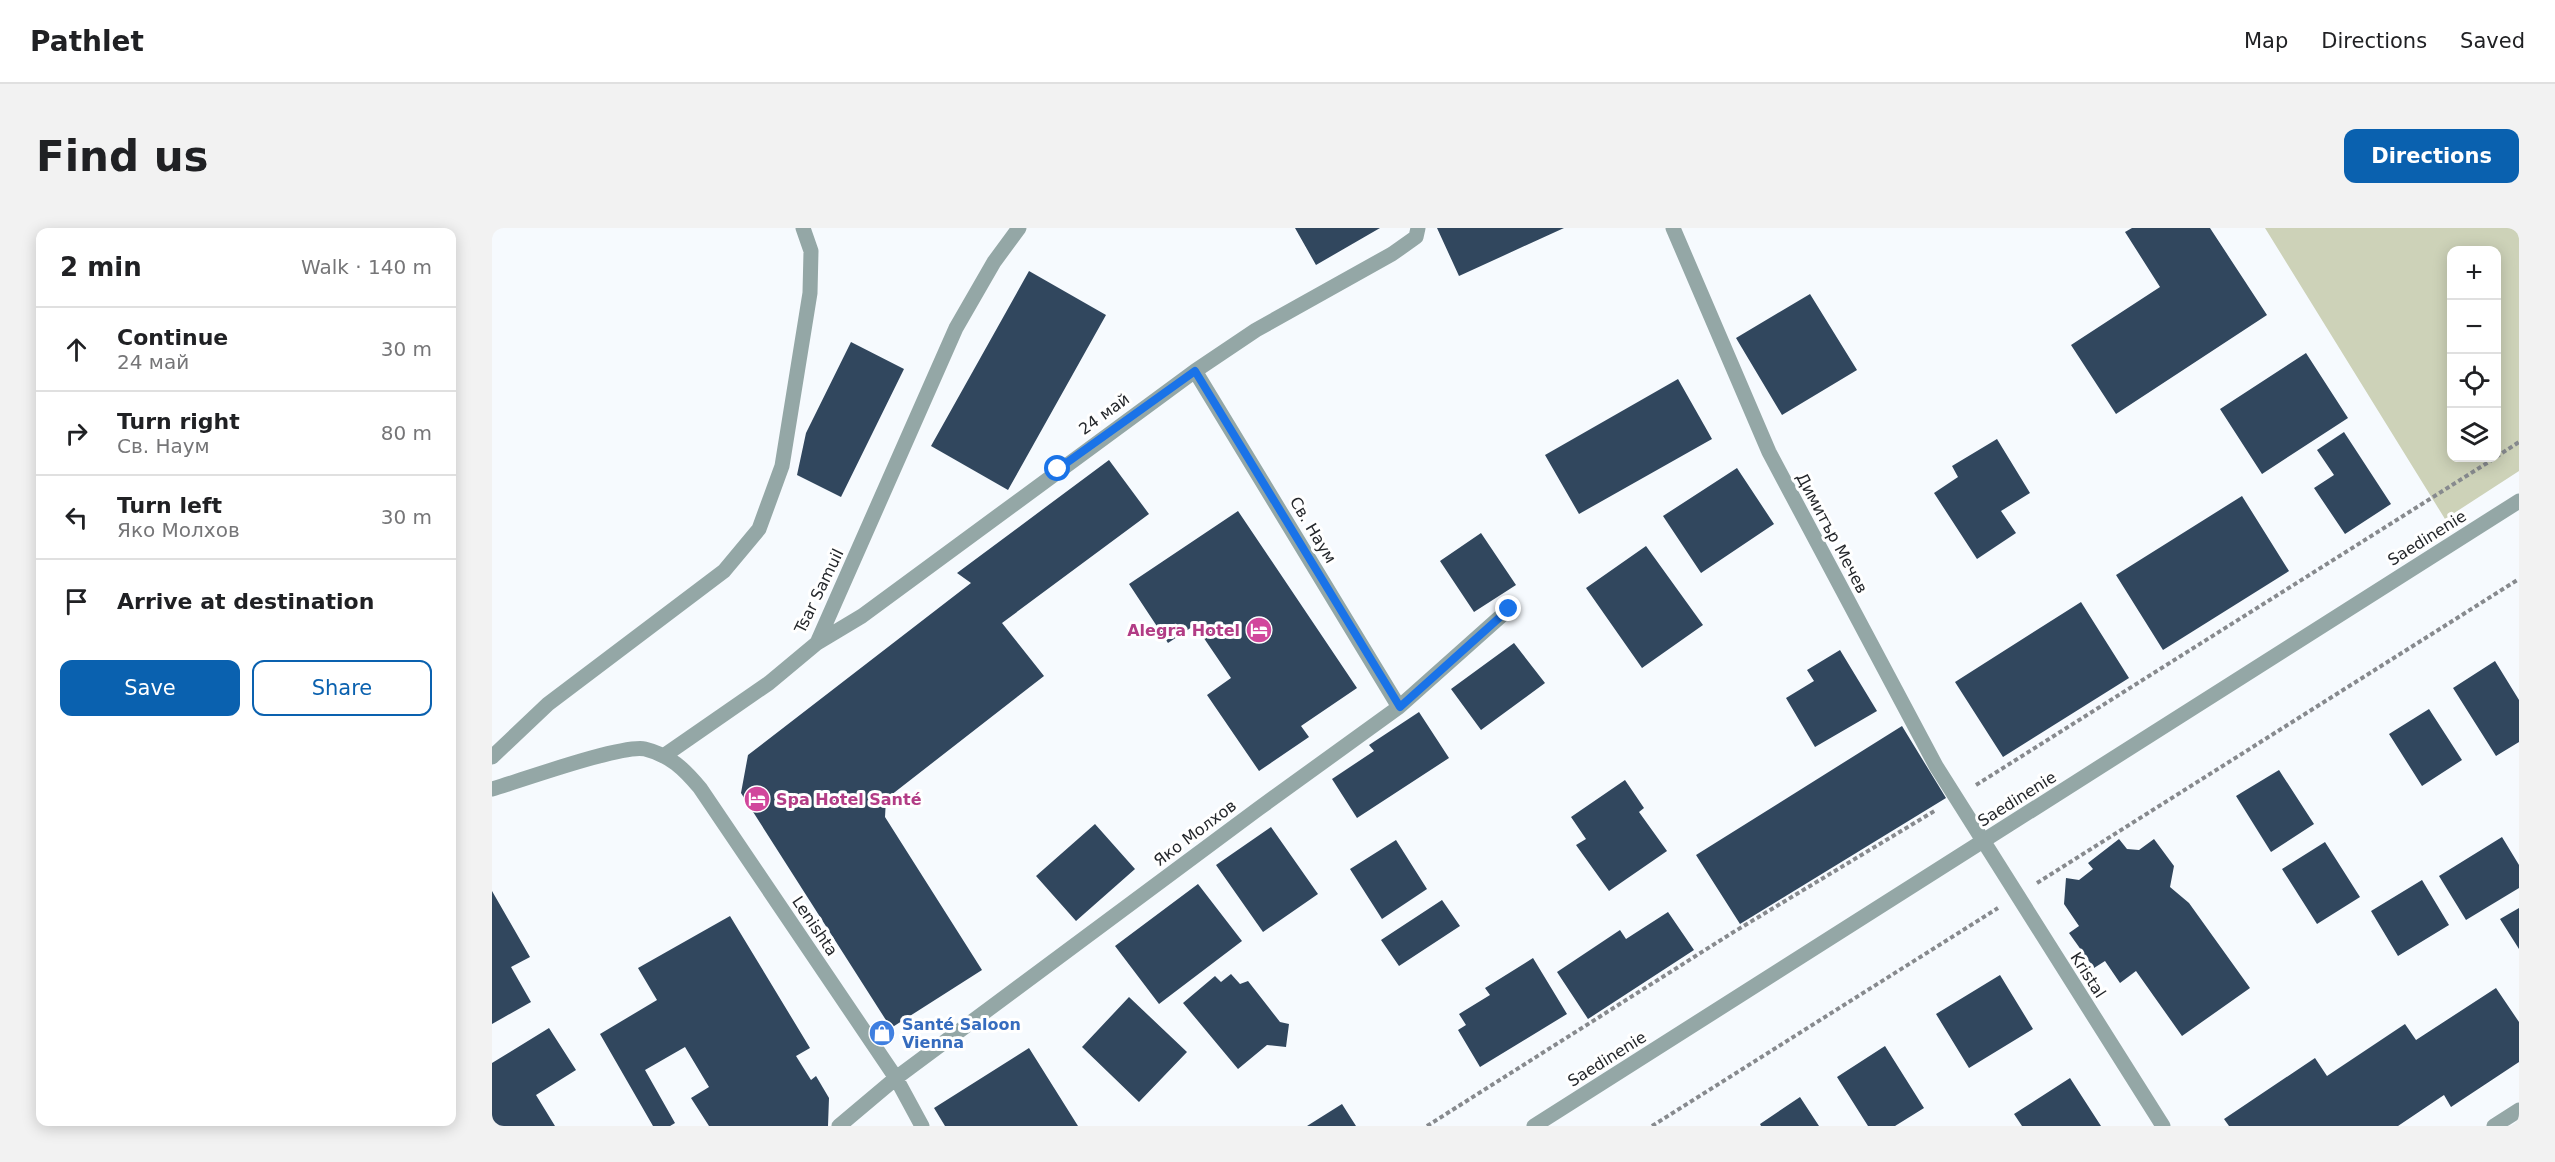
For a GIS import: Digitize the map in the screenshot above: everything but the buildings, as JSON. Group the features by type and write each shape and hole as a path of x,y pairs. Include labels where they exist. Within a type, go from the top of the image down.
{"street":[{"path":"492,757 548,704 724,571 759,529 782,466 810,293 811,251 803,228"},
{"name":"Tsar Samuil","path":"665,755 769,683 817,643 956,328 993,262 1019,228"},
{"name":"24 май","path":"817,643 862,616 1195,371 1256,330 1392,254 1416,237 1418,228"},
{"name":"Димитър Мечев","path":"1673,228 1769,452 1936,766 1982,843"},
{"name":"Св. Наум","path":"1195,371 1400,707"},
{"name":"Saedinenie","path":"1534,1126 2519,501"},
{"name":"Яко Молхов","path":"839,1126 896,1078 1248,816 1400,707 1509,609"},
{"path":"492,789 616,752 642,748 665,755"},
{"name":"Lenishta","path":"665,755 684,769 700,788 896,1078 922,1126"},
{"name":"Kristal","path":"1982,843 2163,1126"},
{"path":"2494,1126 2519,1110"}],"path":[{"path":"2501,454 2519,442"},
{"path":"1652,1126 2519,579"}],"green space":[{"path":"2265,228 2519,228 2519,471 2445,519"}],"place":[{"name":"Alegra Hotel","path":"1259,630"},
{"name":"Spa Hotel Santé","path":"757,799"},
{"name":"Santé Saloon Vienna","path":"882,1033"}],"route":[{"path":"1058,469 1195,371 1400,707 1509,609"}]}
